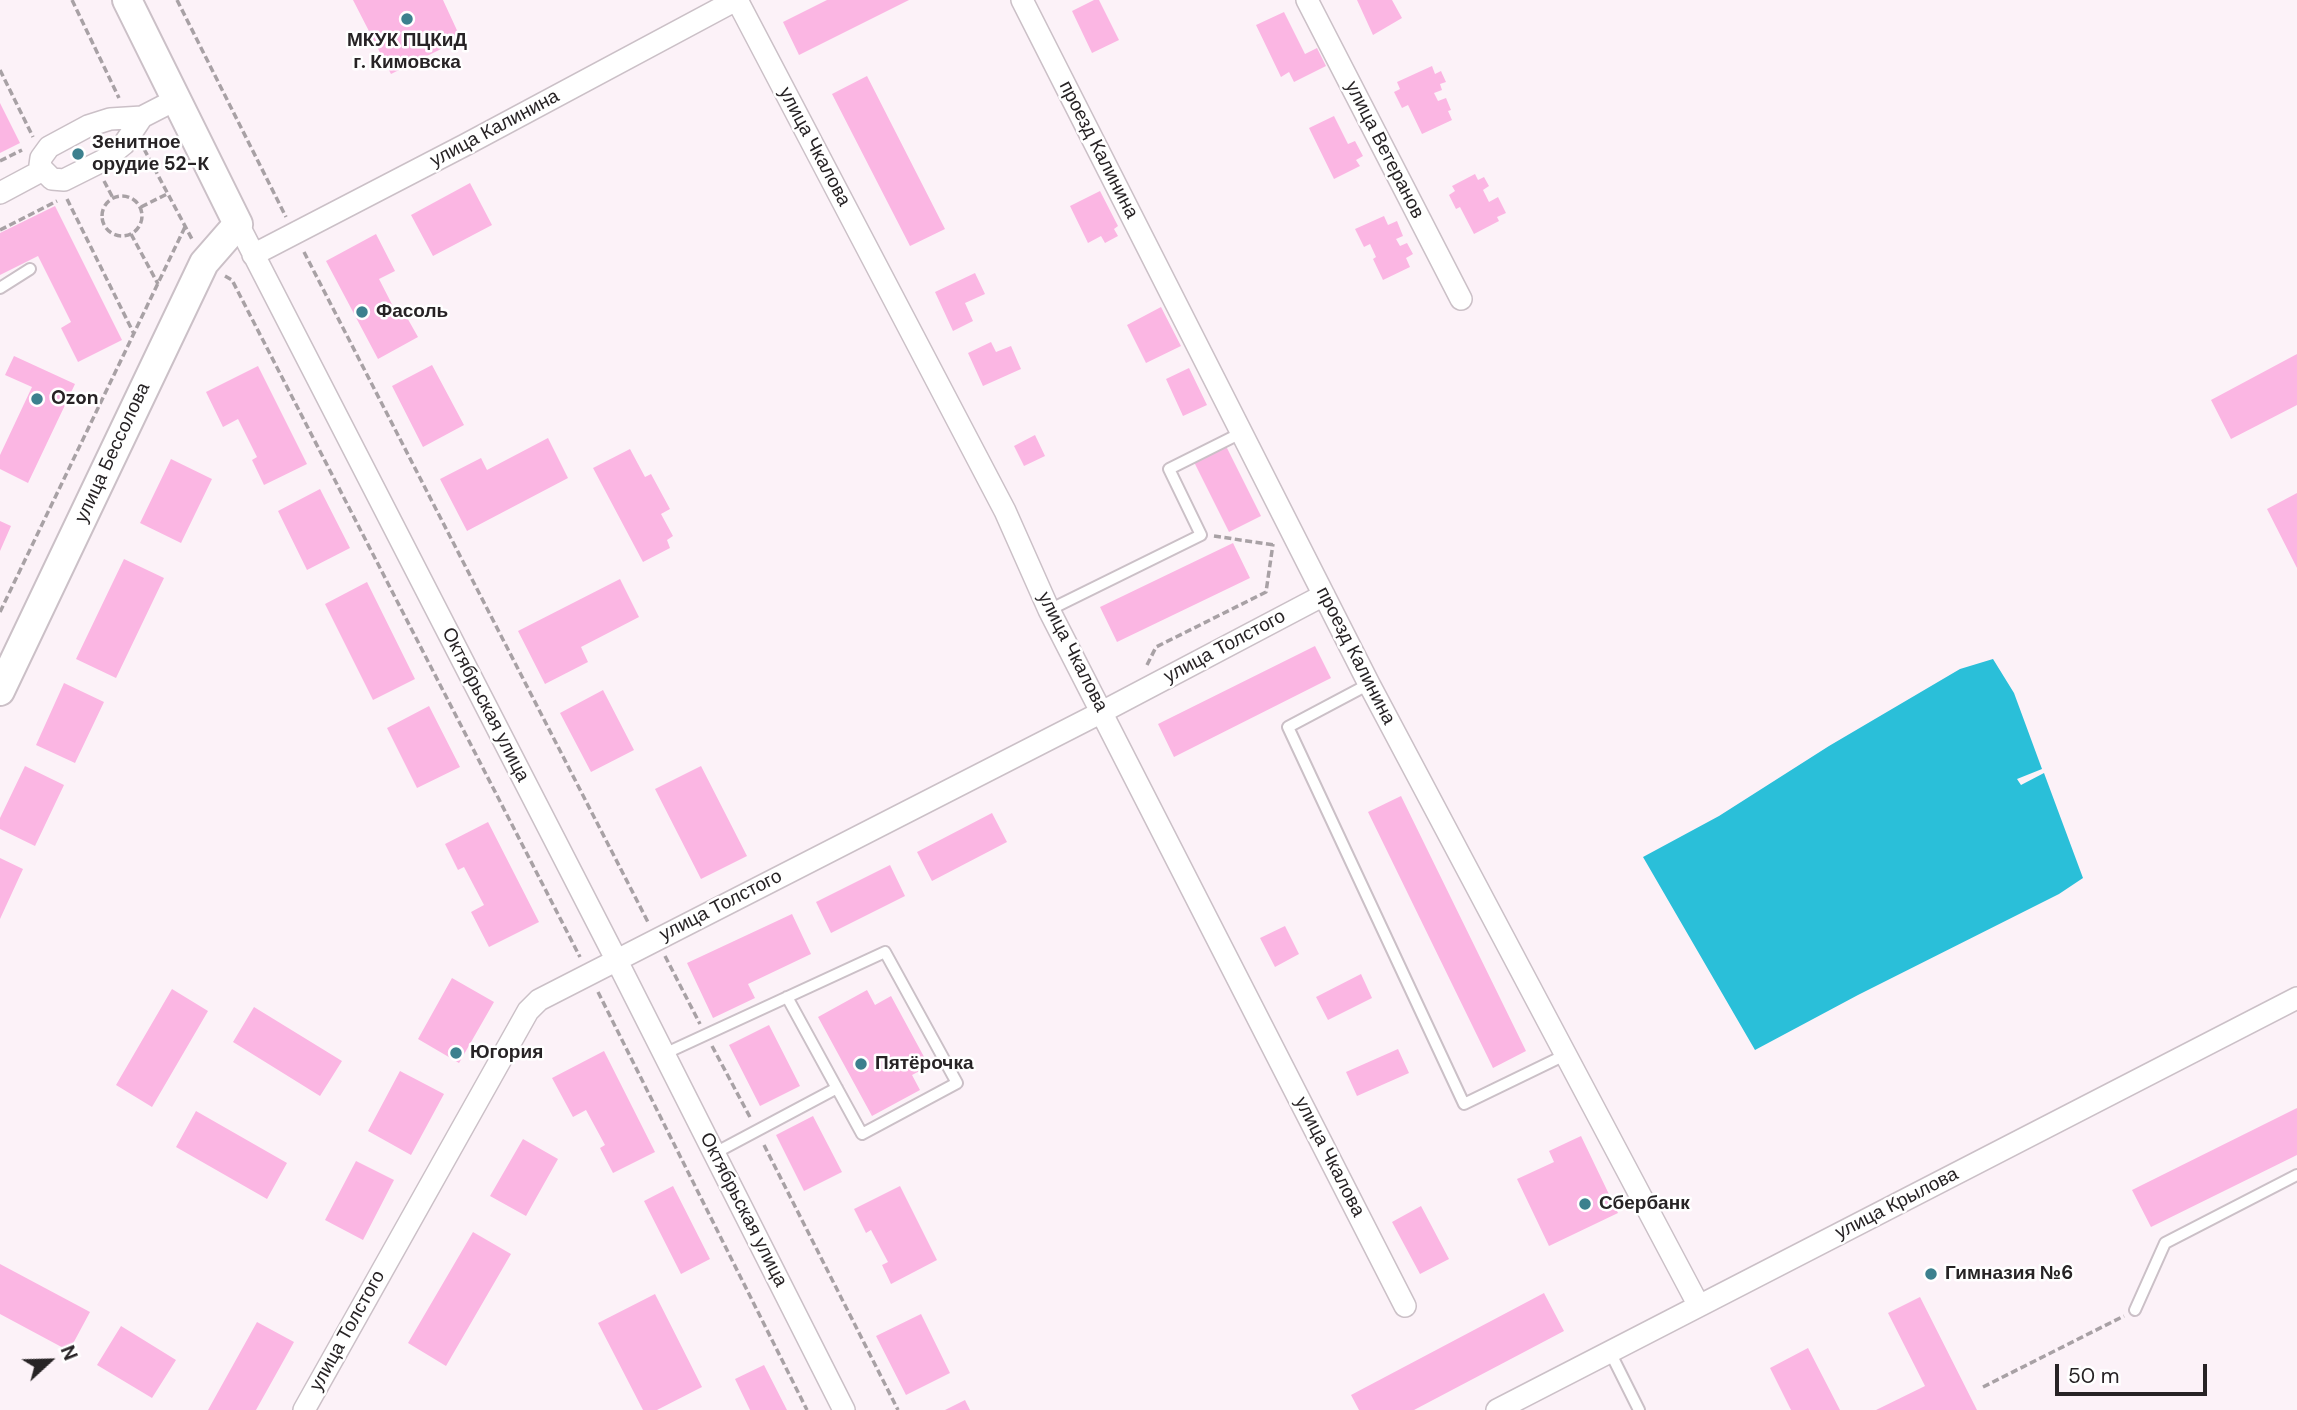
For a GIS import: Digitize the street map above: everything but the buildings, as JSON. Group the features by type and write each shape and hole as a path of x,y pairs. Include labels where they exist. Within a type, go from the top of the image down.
{"main road":[{"name":"Октябрьская улица","path":"127,0 238,224"},
{"name":"улица Бессолова","path":"0,691 204,263 238,224"}],"street":[{"name":"улица Калинина","path":"253,255 736,0"},
{"name":"улица Чкалова","path":"736,0 1005,511 1049,610 1405,1306"},
{"name":"проезд Калинина","path":"1022,0 1369,684 1699,1306"},
{"name":"улица Ветеранов","path":"1307,0 1461,299"},
{"path":"135,121 124,144 104,160 64,180 52,179 40,165 41,158 49,147 88,126 110,119 135,121 177,99"},
{"path":"0,192 43,170"},
{"name":"Октябрьская улица","path":"238,224 616,959 844,1410"},
{"name":"улица Толстого","path":"304,1410 533,1004 1324,595"},
{"name":"улица Крылова","path":"1497,1410 2297,998"}],"lane":[{"path":"0,288 30,269"},
{"path":"1049,610 1201,535 1169,469 1241,433"},
{"path":"1369,684 1288,727 1464,1104 1564,1055"},
{"path":"664,1054 885,951 957,1083 862,1134 787,997"},
{"path":"715,1153 837,1088"},
{"path":"2135,1310 2165,1243 2297,1175"},
{"path":"1610,1352 1639,1410"}],"path":[{"path":"72,0 204,263 232,280 588,974 807,1410"},
{"path":"177,0 294,234 898,1410"},
{"path":"0,70 36,143"},
{"path":"103,177 113,198"},
{"path":"141,207 168,193"},
{"path":"66,197 134,334"},
{"path":"129,197 141,207 142,223 131,234 116,235 104,225 103,209 113,198 129,197"},
{"path":"0,612 185,227"},
{"path":"131,234 158,284"},
{"path":"1133,696 1156,647 1266,592 1274,545 1268,534"},
{"path":"1201,535 1274,545"},
{"path":"1983,1387 2135,1310"}],"water":[{"path":"1993,659 2014,693 2042,769 2017,779 2021,785 2044,773 2083,878 2059,894 1755,1050 1643,857 1719,816 1829,746 1960,669"}],"place":[{"name":"МКУК ПЦКиД г. Кимовска","path":"407,19"},
{"name":"Зенитное орудие 52-К","path":"78,154"},
{"name":"Фасоль","path":"362,312"},
{"name":"Ozon","path":"37,399"},
{"name":"Югория","path":"456,1053"},
{"name":"Пятёрочка","path":"861,1064"},
{"name":"Сбербанк","path":"1585,1204"},
{"name":"Гимназия №6","path":"1931,1274"}]}
